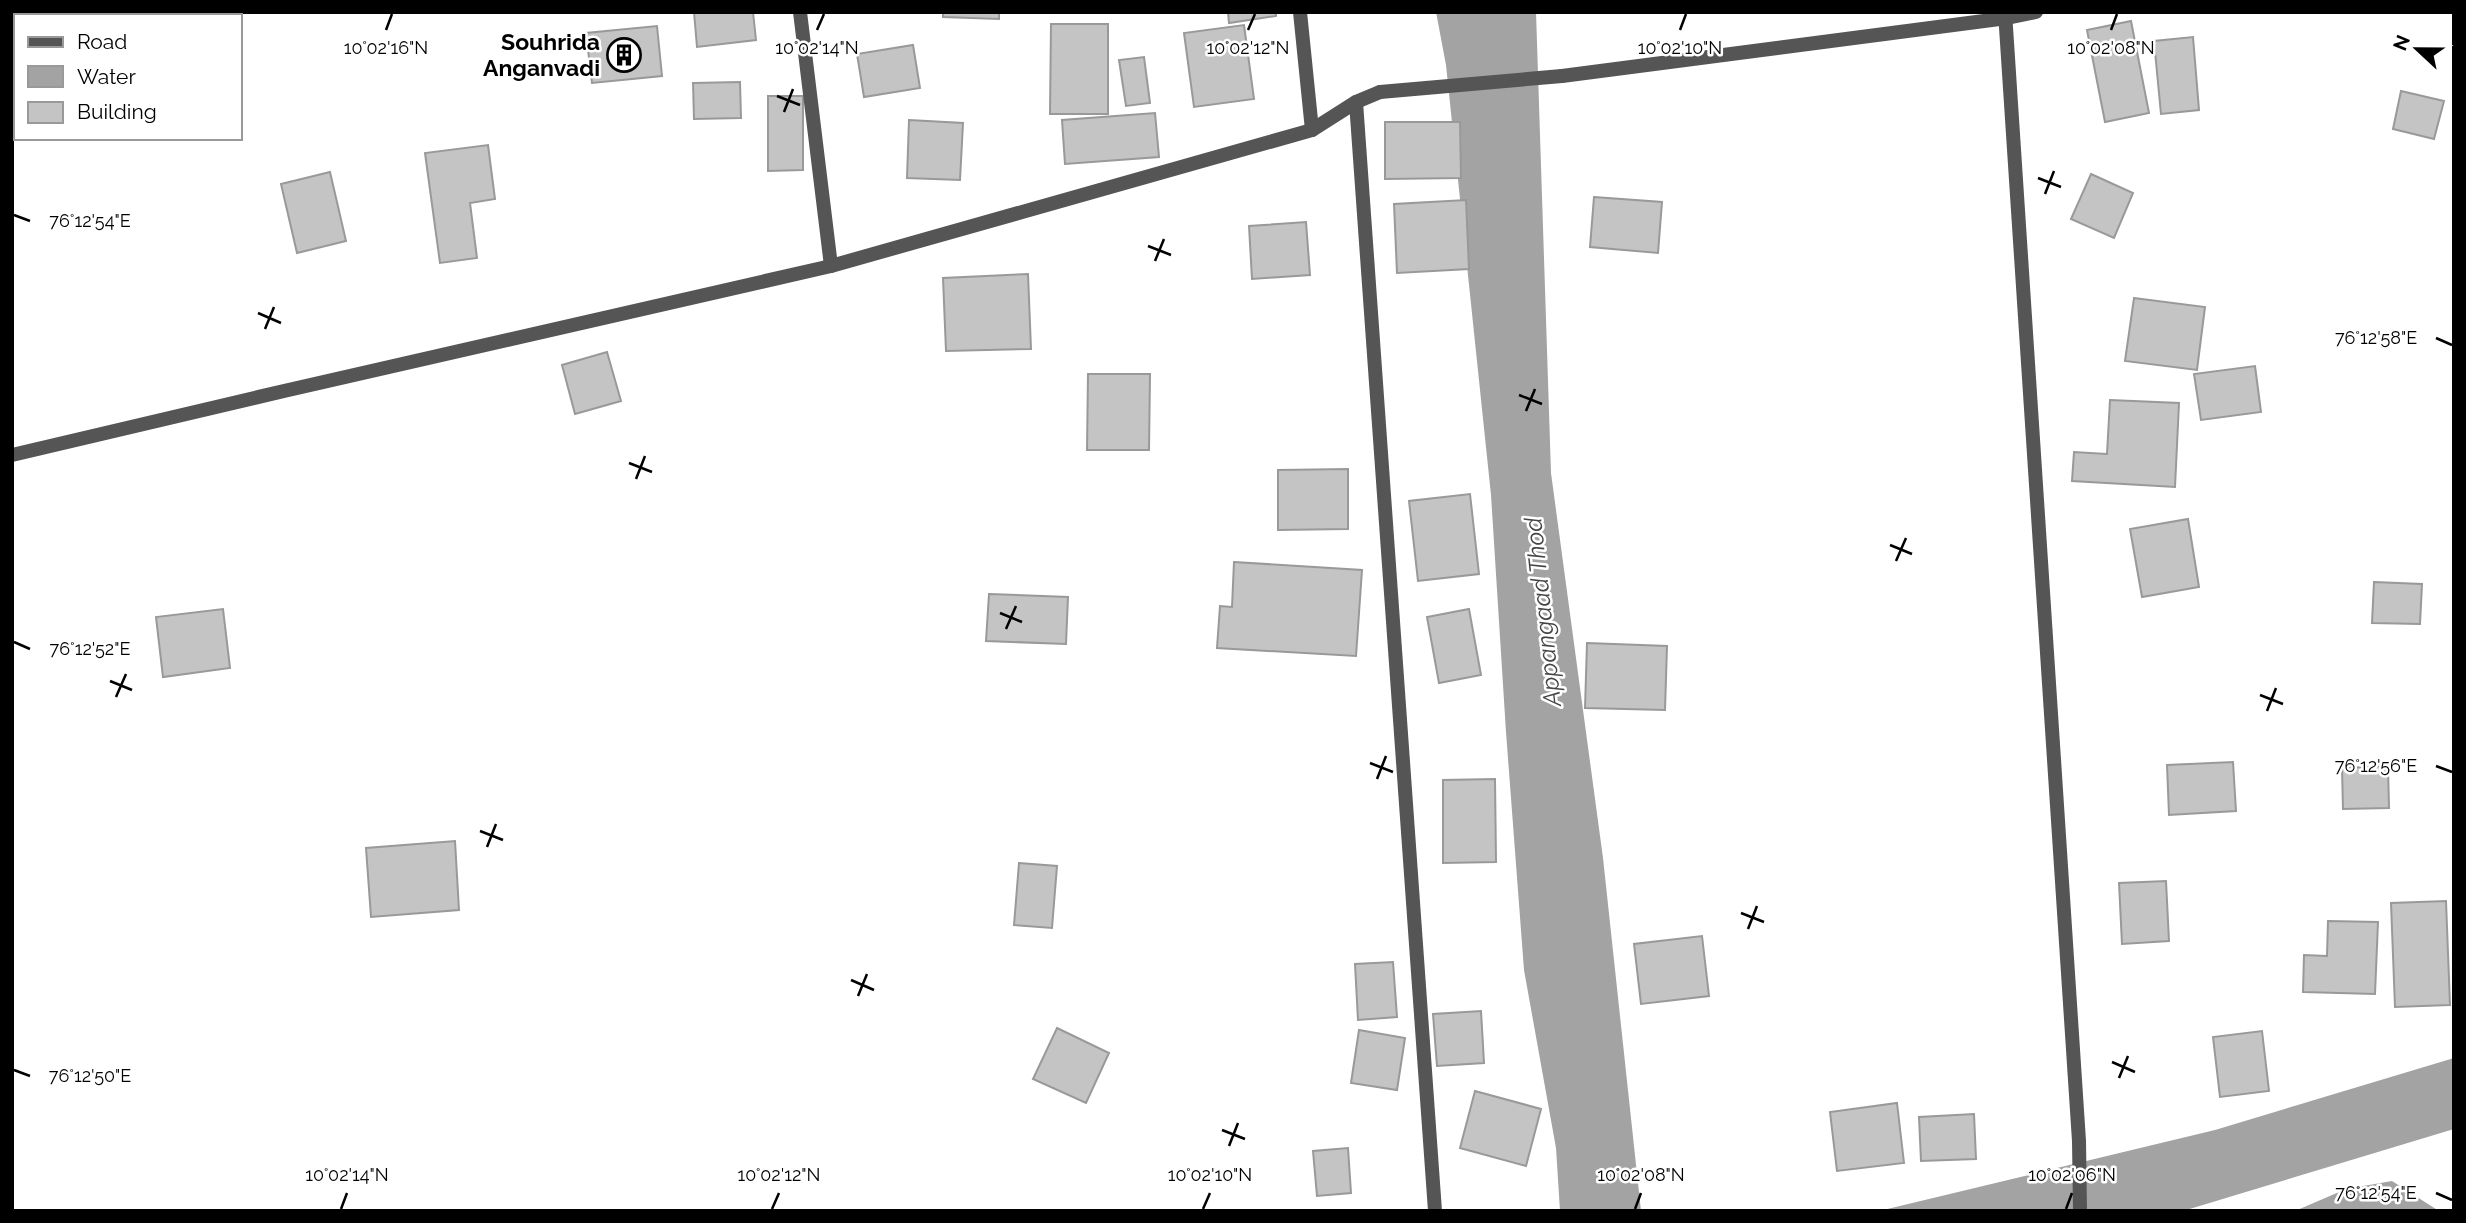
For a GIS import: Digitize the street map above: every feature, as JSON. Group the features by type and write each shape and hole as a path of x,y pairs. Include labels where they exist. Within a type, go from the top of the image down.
{"street":[{"path":"800,12 831,266"},
{"path":"1300,12 1312,130"},
{"path":"12,455 831,266 1312,130 1356,102 1380,92 1562,76 2036,12"},
{"path":"2006,15 2078,1141 2080,1211"},
{"path":"1356,102 1435,1211"}],"water":[{"name":"Appangaad Thod","path":"1436,12 1536,12 1551,473 1603,858 1641,1211 1560,1211 1556,1148 1524,970 1491,495 1446,65"},
{"path":"2454,1058 2454,1129 2183,1211 1879,1211 2215,1130"},
{"path":"2392,1181 2439,1211 2295,1211 2346,1189"}],"building":[{"path":"111,12 190,14 112,14"},
{"path":"694,12 753,12 756,40 697,47"},
{"path":"943,12 999,12 999,19 943,17"},
{"path":"1228,12 1276,12 1276,16 1229,23"},
{"path":"2131,21 2149,113 2105,122 2087,30"},
{"path":"1051,24 1108,24 1108,114 1050,114"},
{"path":"1244,25 1254,99 1194,107 1184,33"},
{"name":"Souhrida Anganvadi","path":"657,26 662,76 592,83 586,33"},
{"path":"2193,37 2199,110 2161,114 2154,41"},
{"path":"913,45 920,88 864,97 857,54"},
{"path":"1144,57 1150,103 1126,106 1119,60"},
{"path":"740,82 741,118 694,119 693,83"},
{"path":"2401,91 2444,101 2434,139 2393,129"},
{"path":"768,96 803,96 803,170 768,171"},
{"path":"1155,113 1159,157 1065,164 1062,120"},
{"path":"909,120 963,123 960,180 907,178"},
{"path":"1385,122 1460,122 1461,178 1385,179"},
{"path":"488,145 495,199 470,203 477,258 440,263 425,153"},
{"path":"330,172 346,241 297,253 281,184"},
{"path":"2091,174 2133,193 2114,238 2071,219"},
{"path":"1594,197 1662,202 1658,253 1590,247"},
{"path":"1466,200 1469,269 1397,273 1394,204"},
{"path":"1306,222 1310,275 1252,279 1249,226"},
{"path":"1028,274 1031,349 946,351 943,278"},
{"path":"2134,298 2205,307 2197,370 2125,361"},
{"path":"607,352 621,401 575,414 562,365"},
{"path":"2255,366 2261,412 2201,420 2194,374"},
{"path":"1088,374 1150,374 1149,450 1087,450"},
{"path":"2110,400 2179,403 2175,487 2072,481 2074,452 2107,454"},
{"path":"1348,469 1348,529 1278,530 1278,470"},
{"path":"1470,494 1479,574 1418,581 1409,501"},
{"path":"2188,519 2199,587 2142,597 2130,529"},
{"path":"1234,562 1362,570 1356,656 1217,648 1220,606 1232,607"},
{"path":"2374,582 2422,584 2420,624 2372,623"},
{"path":"989,594 1068,597 1066,644 986,641"},
{"path":"223,609 230,668 163,677 156,617"},
{"path":"1469,609 1481,675 1439,683 1427,617"},
{"path":"1587,643 1667,646 1665,710 1585,708"},
{"path":"2233,762 2236,811 2169,815 2167,765"},
{"path":"2388,766 2389,808 2343,809 2342,768"},
{"path":"1495,779 1496,862 1443,863 1443,780"},
{"path":"455,841 459,910 371,917 366,848"},
{"path":"1019,863 1057,866 1052,928 1014,925"},
{"path":"2166,881 2169,941 2122,944 2119,883"},
{"path":"2446,901 2450,1005 2395,1007 2391,903"},
{"path":"2328,921 2378,922 2375,994 2303,992 2304,955 2327,956"},
{"path":"1702,936 1709,996 1641,1004 1634,944"},
{"path":"1393,962 1397,1017 1358,1020 1355,964"},
{"path":"1481,1011 1484,1063 1437,1066 1433,1014"},
{"path":"1057,1028 1109,1053 1086,1103 1033,1079"},
{"path":"1359,1030 1405,1038 1397,1090 1351,1083"},
{"path":"2262,1031 2269,1091 2220,1097 2213,1037"},
{"path":"1475,1091 1541,1109 1526,1166 1460,1148"},
{"path":"1897,1103 1904,1163 1837,1171 1830,1112"},
{"path":"1974,1114 1976,1159 1921,1161 1919,1117"},
{"path":"1348,1148 1351,1193 1317,1196 1313,1151"}],"place":[{"name":"Souhrida Anganvadi","path":"624,55"}]}
